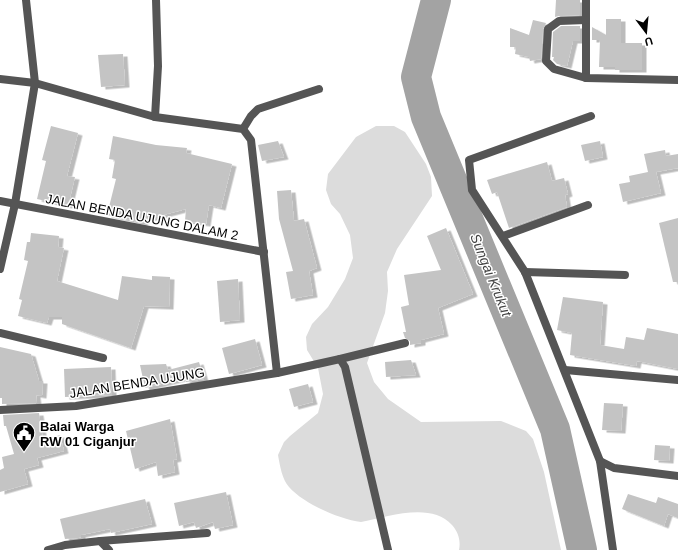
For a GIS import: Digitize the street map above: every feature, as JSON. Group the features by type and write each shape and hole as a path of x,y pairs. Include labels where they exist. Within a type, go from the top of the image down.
{"street":[{"path":"0,269 15,204 35,84 26,0"},
{"path":"155,117 158,58 156,0"},
{"path":"586,0 586,78"},
{"path":"586,20 559,21 548,29 546,61 554,69 586,78 678,80"},
{"path":"0,79 35,84 155,117 243,129 251,140 277,373"},
{"path":"243,129 251,116 258,109 319,89"},
{"path":"591,116 468,160 472,190 525,272 600,461 613,550"},
{"name":"JALAN BENDA UJUNG DALAM 2","path":"0,201 264,252"},
{"path":"503,236 588,205"},
{"path":"525,272 625,275"},
{"path":"0,333 103,358"},
{"name":"JALAN BENDA UJUNG","path":"0,410 76,406 277,373 405,343"},
{"path":"340,359 345,367 388,550"},
{"path":"565,370 678,380"},
{"path":"600,461 614,468 678,476"},
{"path":"48,550 65,545 100,541 207,533"},
{"path":"100,541 109,550"}],"shaded area":[{"path":"376,126 394,126 405,132 426,164 431,177 432,196 397,249 387,272 388,291 385,313 367,363 374,382 388,399 421,422 501,421 526,431 533,439 544,472 561,550 459,550 460,543 456,530 443,518 433,514 421,512 396,514 361,522 343,518 322,510 303,499 289,487 285,480 278,455 284,442 318,413 323,394 318,368 307,350 306,337 312,324 328,307 345,279 353,258 350,235 340,214 331,204 326,190 328,174 356,137"}],"building":[{"path":"556,0 580,0 580,15 555,17"},
{"path":"606,19 621,19 621,43 642,43 642,70 615,70 615,67 599,67 600,40 592,40 592,27 606,35"},
{"path":"533,20 546,23 543,29 541,59 530,61 529,57 515,54 516,47 510,47 510,28 529,35"},
{"path":"561,26 580,26 580,41 573,41 567,66 557,64 553,60 554,57 552,57 553,32"},
{"path":"123,54 125,85 101,87 98,55"},
{"path":"51,126 78,133 67,176 75,177 68,206 37,199 46,161 42,160"},
{"path":"113,136 156,145 187,148 186,153 232,164 221,208 209,205 206,224 185,221 186,209 144,220 143,223 107,215 116,179 112,178 115,160 109,159"},
{"path":"278,141 284,157 262,161 258,145"},
{"path":"600,141 603,157 585,161 581,145"},
{"path":"665,150 666,156 678,154 678,168 656,172 661,193 623,202 619,184 630,182 629,176 648,172 644,154"},
{"path":"547,162 552,181 564,178 568,194 565,195 567,207 509,228 497,192 492,194 487,180"},
{"path":"291,190 294,221 304,219 317,268 309,271 313,295 291,299 286,272 293,271 279,219 277,191"},
{"path":"678,218 678,282 673,282 659,223"},
{"path":"446,228 473,294 438,308 444,334 421,340 421,343 410,345 410,341 405,338 403,332 406,332 401,307 409,305 404,275 441,270 427,236"},
{"path":"31,233 59,236 58,247 64,248 57,281 118,300 122,276 152,280 152,276 170,277 169,307 144,306 131,348 62,324 62,317 49,317 47,323 18,316 22,300 19,299 28,261 24,260 27,242 30,242"},
{"path":"238,279 240,320 220,322 217,281"},
{"path":"563,297 603,302 600,345 624,349 626,337 644,340 647,328 678,334 678,369 637,361 636,366 570,355 572,333 557,330"},
{"path":"255,339 262,365 229,374 222,348"},
{"path":"0,347 31,354 39,381 43,381 42,396 36,395 37,403 2,404 2,398 0,398"},
{"path":"411,360 416,375 386,377 385,362"},
{"path":"199,362 204,379 186,382 185,378 145,388 140,365 166,364 168,370"},
{"path":"111,367 112,395 65,397 64,369"},
{"path":"308,384 313,402 294,407 289,389"},
{"path":"604,403 623,404 621,431 602,430"},
{"path":"39,413 43,440 60,435 64,451 37,458 39,465 24,469 28,484 0,492 0,470 4,468 2,457 14,454 6,426 4,426 3,415"},
{"path":"170,419 177,459 173,460 175,472 158,476 156,462 135,469 126,431"},
{"path":"655,445 670,446 669,461 654,460"},
{"path":"226,492 233,525 215,529 213,522 196,528 194,522 179,526 174,503"},
{"path":"628,494 656,503 658,497 678,504 678,518 668,514 664,526 622,509"},
{"path":"145,499 152,524 111,533 110,529 81,535 81,537 78,538 65,539 60,519"}],"waterway":[{"name":"Sungai Krukut","path":"436,0 416,77 426,117 555,429 582,550"}],"place":[{"name":"Balai Warga RW 01 Ciganjur","path":"24,452"}]}
